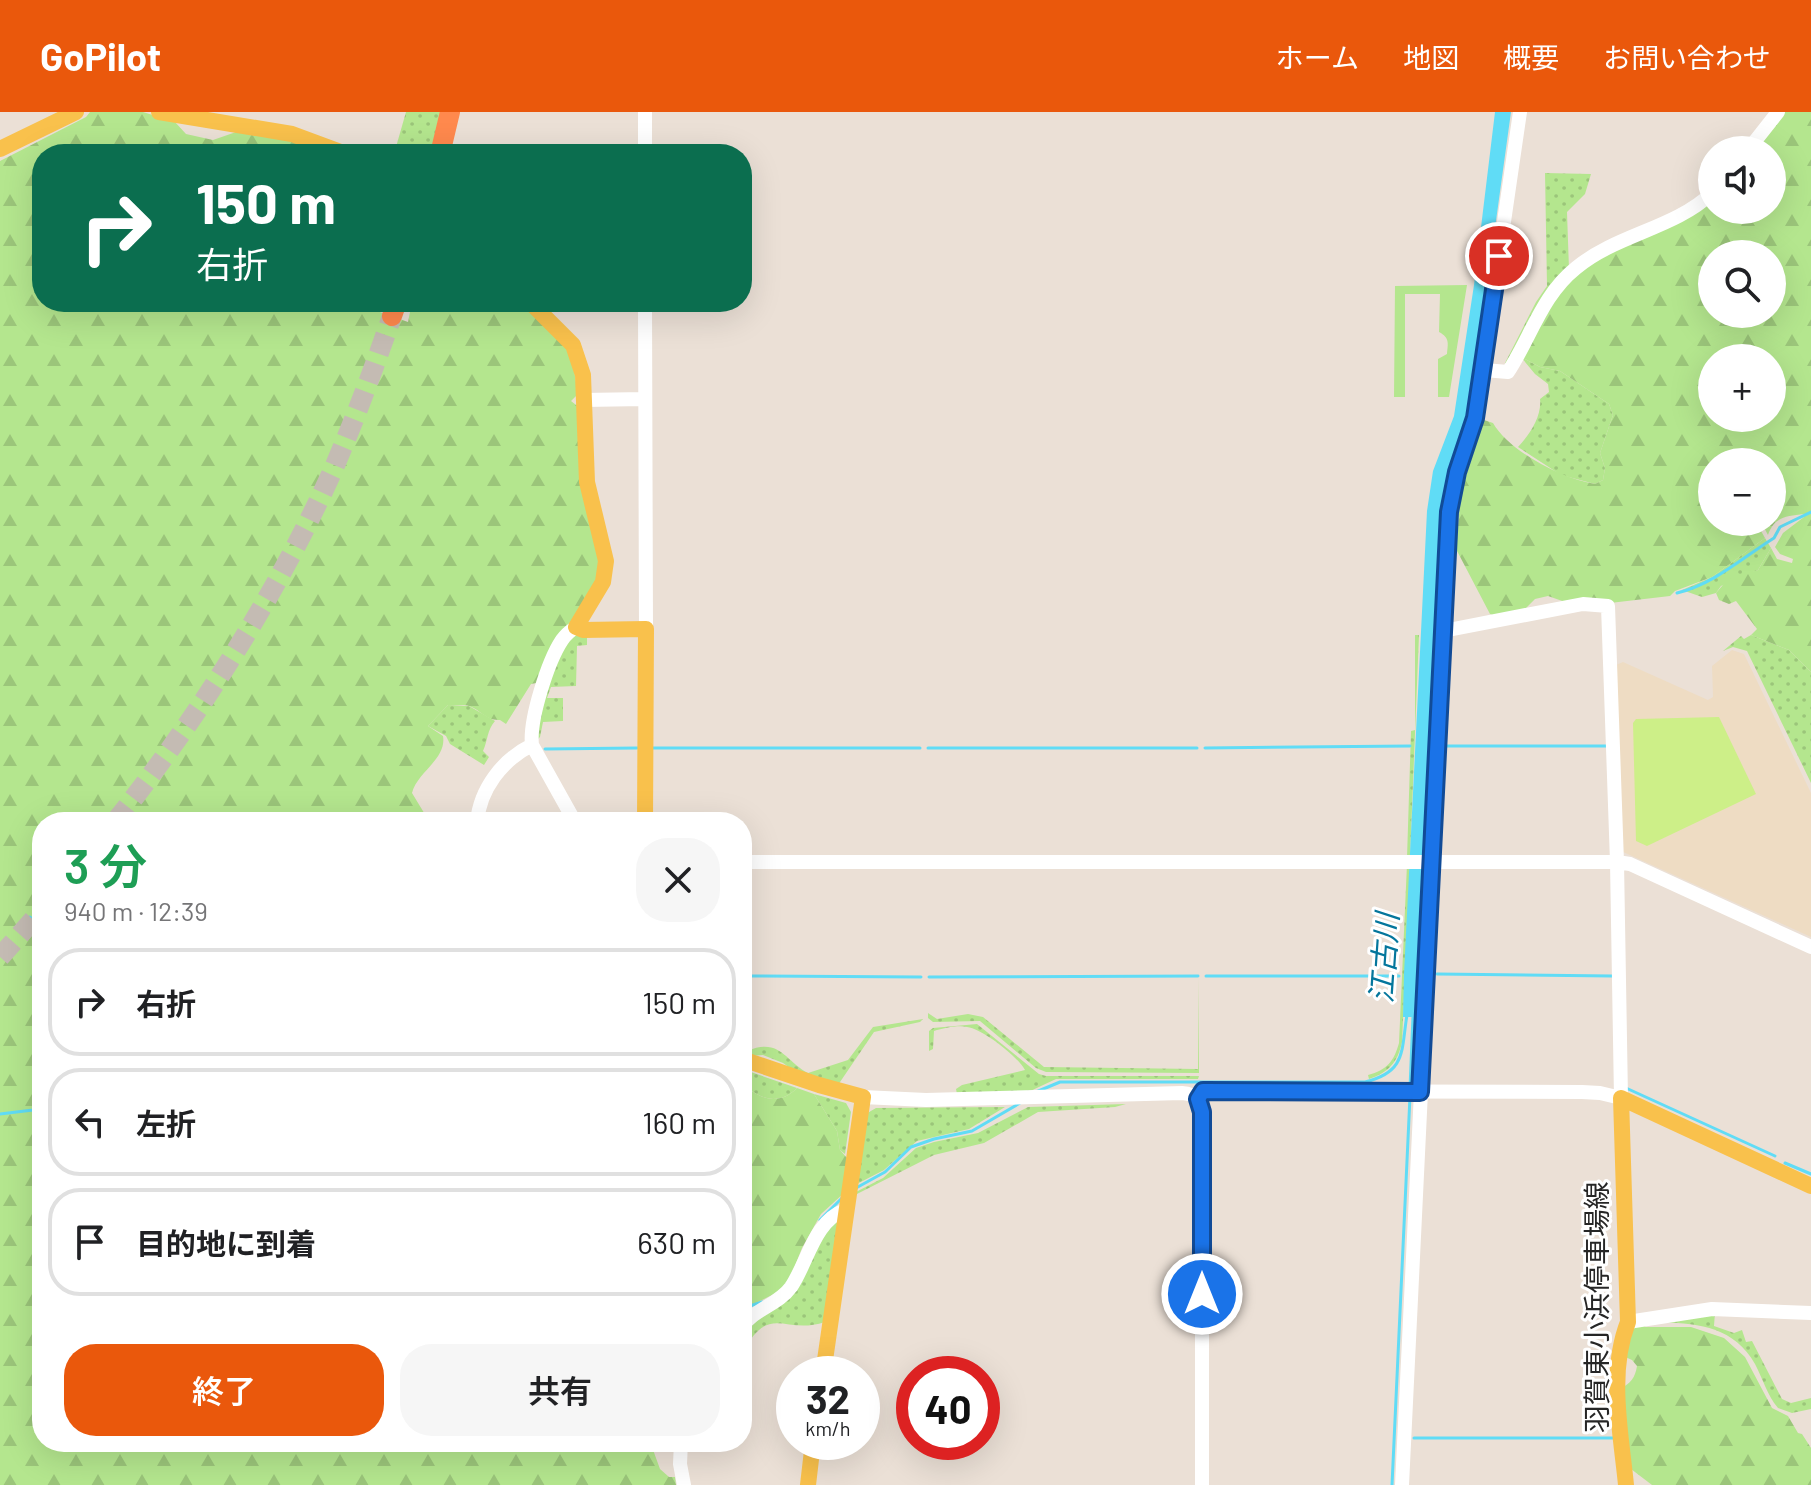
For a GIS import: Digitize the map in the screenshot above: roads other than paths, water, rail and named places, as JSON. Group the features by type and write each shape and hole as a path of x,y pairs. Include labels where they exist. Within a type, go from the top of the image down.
{"highway":[{"path":"442,144 450,112"}],"main road":[{"path":"0,149 76,112"},
{"path":"159,112 292,134 319,144"},
{"path":"541,312 565,335 578,353 583,375 589,499 606,561 603,582 576,627 583,630 646,629 645,812"},
{"path":"752,1062 863,1097 825,1356"},
{"path":"1621,1098 1811,1186"},
{"name":"羽賀東小浜停車場線","path":"1621,1098 1628,1322 1617,1389 1626,1485"},
{"path":"808,1485 811,1460"}],"street":[{"path":"645,112 645,144"},
{"path":"1402,1485 1422,861 1443,631 1452,489 1471,437 1484,370 1520,112"},
{"path":"1759,136 1778,112"},
{"path":"1484,370 1508,372 1552,294 1577,266 1646,229 1689,213 1698,205"},
{"path":"645,312 646,629"},
{"path":"583,400 645,399"},
{"path":"1198,1099 1203,1091 1582,1092 1621,1098 1608,606 1583,604 1443,631"},
{"path":"569,812 532,745 533,726 556,650 565,635 576,627"},
{"path":"478,812 490,783 508,762 532,745"},
{"path":"752,862 1617,862 1630,864 1811,947"},
{"path":"863,1097 901,1100 1019,1099 1182,1093 1192,1094 1198,1099 1202,1112 1202,1485"},
{"path":"752,1315 789,1290 826,1223 847,1198"},
{"path":"1628,1322 1712,1309 1811,1313"},
{"path":"679,1452 684,1485"}],"water":[{"path":"1495,112 1511,112 1471,402 1448,473 1441,507 1416,1017 1403,1017 1427,511 1433,471 1454,416"}],"waterway":[{"path":"1677,593 1716,577 1774,538 1780,527 1811,512"},
{"path":"1205,748 1410,746"},
{"path":"1446,746 1608,746"},
{"path":"545,749 637,748"},
{"path":"652,748 920,748"},
{"path":"928,748 1197,748"},
{"path":"1437,974 1612,976"},
{"path":"752,976 921,977"},
{"path":"929,977 1198,976"},
{"path":"1206,976 1399,976"},
{"name":"江古川","path":"1036,1092 1060,1082 1365,1082 1379,1078 1395,1066 1400,1058 1407,1015"},
{"path":"1410,1088 1413,1016"},
{"path":"1626,1088 1775,1156"},
{"path":"1392,1485 1410,1096"},
{"name":"江古川","path":"856,1188 885,1172 911,1147 972,1131 1020,1103"},
{"path":"0,1114 32,1110"},
{"path":"1785,1163 1811,1174"},
{"name":"江古川","path":"820,1220 843,1197"},
{"name":"江古川","path":"752,1305 762,1302"},
{"path":"1414,1438 1613,1438"}],"tunnel":[{"path":"123,812 207,696 287,562 333,470 392,316"},
{"path":"0,957 32,921"}]}
